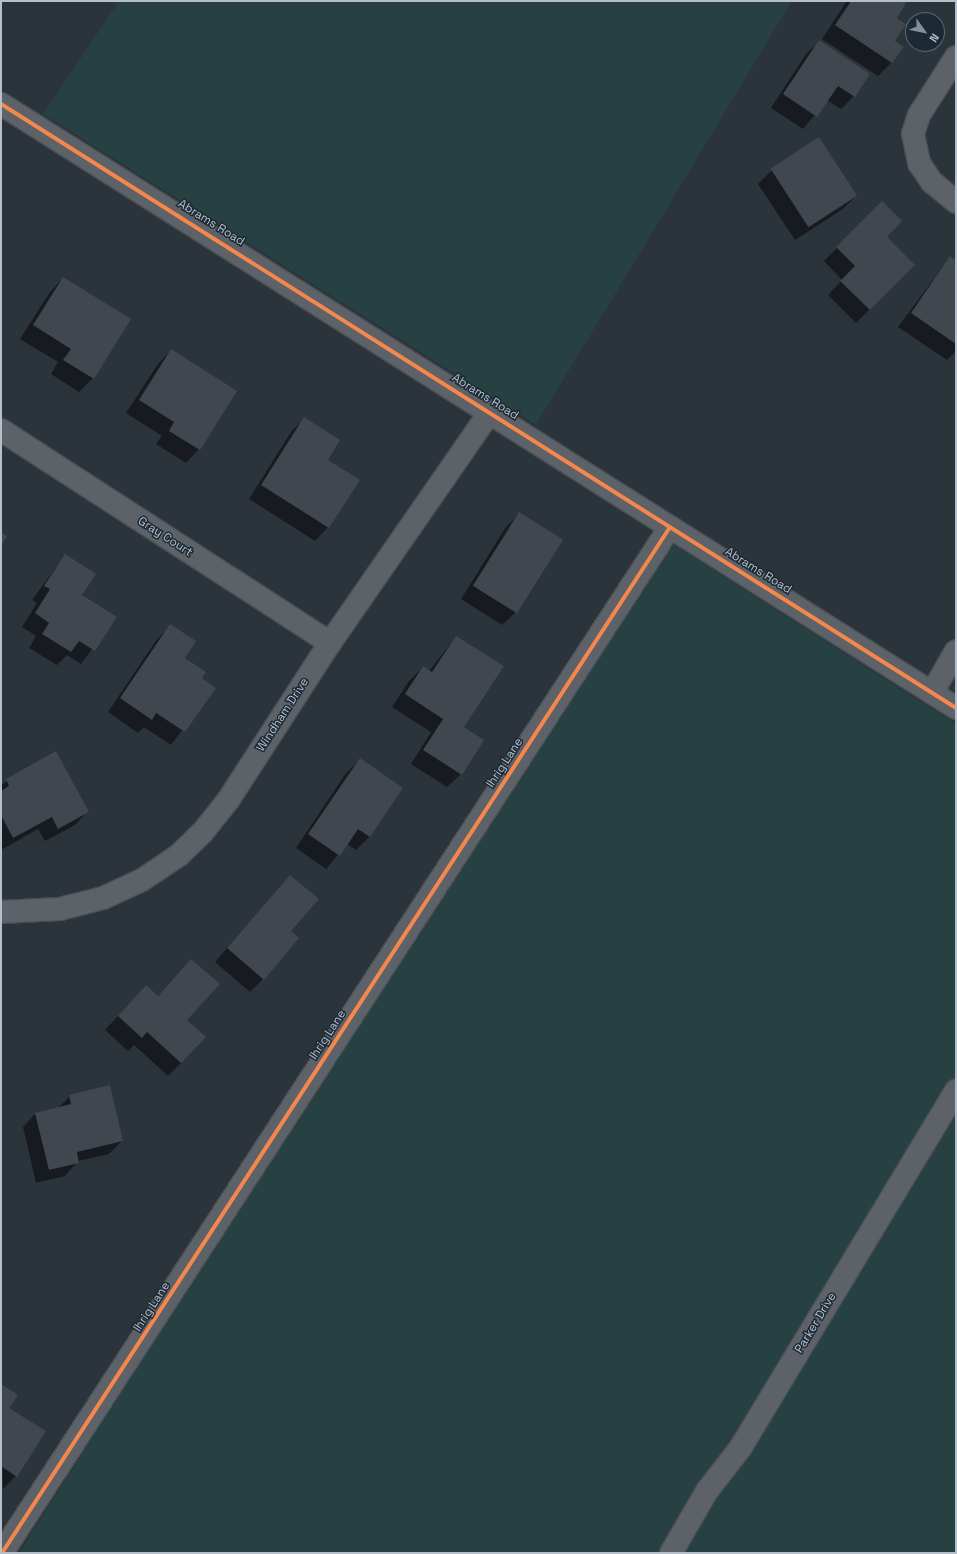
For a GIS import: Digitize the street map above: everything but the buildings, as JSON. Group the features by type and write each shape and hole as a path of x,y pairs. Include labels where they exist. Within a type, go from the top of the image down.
{"street":[{"path":"956,57 919,115 913,143 919,163 932,182 956,202"},
{"name":"Abrams Road","path":"1,104 956,708"},
{"name":"Windham Drive","path":"1,912 60,909 103,898 142,880 179,855 202,833 229,799 330,643 490,412"},
{"name":"Gray Court","path":"1,430 330,643"},
{"name":"Ihrig Lane","path":"2,1553 670,527"},
{"path":"932,693 956,651"},
{"name":"Parker Drive","path":"671,1553 707,1491 741,1447 956,1091"}],"green space":[{"path":"119,1 792,1 536,425 43,114"},
{"path":"660,536 956,724 956,1553 19,1553"}],"cycle path":[{"path":"1,104 956,708"},
{"path":"2,1553 670,527"}]}
